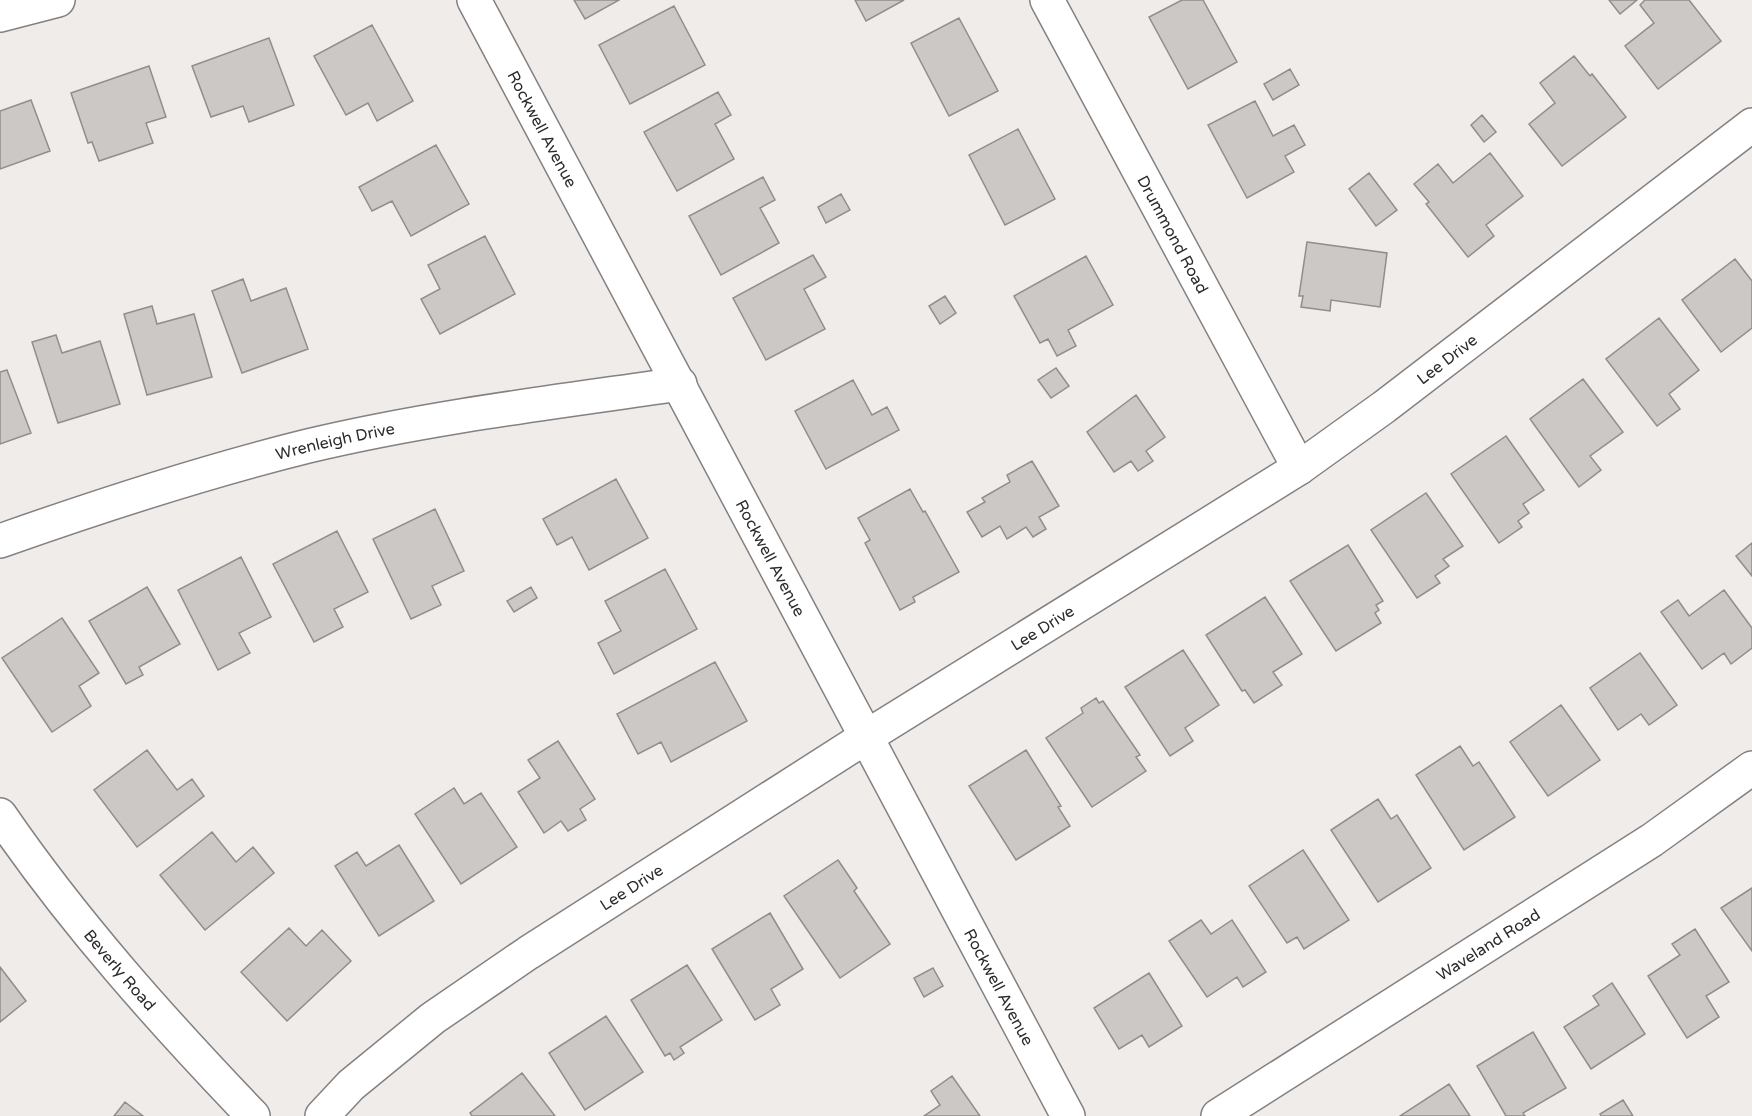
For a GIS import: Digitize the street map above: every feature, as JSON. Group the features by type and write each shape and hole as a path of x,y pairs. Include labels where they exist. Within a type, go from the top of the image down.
{"street":[{"path":"0,15 58,0"},
{"name":"Rockwell Avenue","path":"474,0 1068,1116"},
{"name":"Drummond Road","path":"1047,0 1299,468"},
{"name":"Lee Drive","path":"322,1116 351,1085 461,999 528,952 866,737 1299,468 1384,407 1752,125"},
{"name":"Wrenleigh Drive","path":"0,541 186,478 310,446 463,415 680,384"},
{"name":"Waveland Road","path":"1218,1116 1652,840 1752,768"},
{"name":"Beverly Road","path":"0,815 105,954 187,1047 253,1116"}],"building":[{"path":"574,0 619,0 585,19"},
{"path":"855,0 904,0 866,21"},
{"path":"1182,0 1203,0 1237,62 1188,89 1149,17"},
{"path":"1609,0 1637,0 1620,14"},
{"path":"1645,0 1689,0 1721,41 1658,89 1625,46 1654,23 1640,5"},
{"path":"674,6 705,65 630,104 599,45"},
{"path":"959,18 998,91 949,116 911,43"},
{"path":"372,25 413,101 377,121 368,103 346,115 314,56"},
{"path":"269,38 294,105 249,122 243,106 211,117 192,66"},
{"path":"1574,56 1590,76 1592,74 1626,117 1562,166 1529,124 1555,103 1540,83"},
{"path":"149,66 166,117 146,123 153,143 99,161 92,142 88,143 71,93"},
{"path":"1290,69 1299,85 1273,100 1264,84"},
{"path":"718,92 731,115 715,124 734,159 677,191 644,132"},
{"path":"31,100 50,151 0,169 0,111"},
{"path":"1255,101 1273,136 1294,125 1305,145 1285,156 1294,172 1247,198 1208,125"},
{"path":"1482,115 1496,132 1484,142 1471,125"},
{"path":"1018,129 1055,199 1005,225 969,155"},
{"path":"436,145 469,204 411,236 392,201 372,211 359,187"},
{"path":"1490,153 1523,196 1486,225 1494,236 1468,257 1426,204 1429,202 1414,184 1438,164 1453,183"},
{"path":"1369,173 1397,210 1376,226 1349,189"},
{"path":"763,177 775,200 760,208 779,243 721,275 689,216"},
{"path":"841,194 850,210 826,223 818,207"},
{"path":"485,236 515,294 440,334 421,299 440,289 428,265"},
{"path":"1307,242 1387,253 1380,307 1331,300 1330,311 1301,307 1303,296 1299,296"},
{"path":"813,255 826,277 804,289 825,329 766,360 733,298"},
{"path":"1086,256 1113,305 1068,330 1076,346 1057,356 1048,339 1040,343 1014,296"},
{"path":"1735,259 1752,281 1752,328 1721,352 1682,300"},
{"path":"243,279 251,301 286,288 308,349 242,373 212,291"},
{"path":"945,296 956,313 940,324 929,306"},
{"path":"152,306 157,324 194,314 212,377 147,395 124,314"},
{"path":"1659,318 1699,370 1669,394 1680,409 1657,426 1606,359"},
{"path":"56,335 62,353 100,341 120,404 58,423 32,342"},
{"path":"1056,368 1069,386 1051,398 1038,380"},
{"path":"7,370 31,433 0,444 0,372"},
{"path":"1583,379 1623,432 1590,456 1601,470 1579,487 1530,419"},
{"path":"853,380 872,415 887,407 899,430 826,469 795,411"},
{"path":"1136,395 1165,437 1146,451 1153,461 1138,471 1131,461 1114,472 1087,432"},
{"path":"1506,436 1544,490 1523,504 1529,513 1518,521 1522,527 1499,543 1451,474"},
{"path":"1032,461 1059,506 1039,517 1046,529 1033,537 1026,527 1007,539 1000,526 982,537 967,512 985,502 982,498 1010,482 1007,475"},
{"path":"616,479 648,538 589,570 572,537 557,545 543,519"},
{"path":"910,489 959,572 913,597 915,602 900,610 865,543 870,540 858,518"},
{"path":"1426,493 1463,546 1443,559 1449,566 1435,576 1440,583 1417,598 1371,530"},
{"path":"435,509 464,571 432,586 441,605 411,619 373,539"},
{"path":"337,531 368,592 334,609 343,627 314,642 273,564"},
{"path":"1752,543 1752,576 1736,556"},
{"path":"1348,545 1383,601 1376,605 1379,610 1375,613 1381,623 1336,651 1290,581"},
{"path":"241,557 271,617 239,633 250,653 218,670 178,590"},
{"path":"665,569 697,629 614,674 598,643 621,631 605,601"},
{"path":"147,587 180,644 139,667 143,675 126,684 89,621"},
{"path":"531,587 537,598 514,612 507,601"},
{"path":"1724,590 1752,628 1752,648 1731,664 1724,653 1702,669 1661,612 1678,600 1689,616"},
{"path":"1265,597 1302,654 1273,672 1282,685 1254,703 1245,690 1242,691 1206,635"},
{"path":"62,618 99,673 79,686 91,706 52,732 2,658"},
{"path":"1183,650 1219,705 1185,728 1193,741 1170,756 1125,687"},
{"path":"1640,653 1677,705 1649,725 1641,714 1618,730 1590,688"},
{"path":"715,662 747,721 671,762 661,742 638,754 617,714"},
{"path":"1096,698 1099,703 1103,701 1140,755 1136,757 1146,771 1092,807 1046,738 1083,713 1081,708"},
{"path":"1561,705 1600,760 1548,796 1510,742"},
{"path":"558,741 595,799 580,809 586,820 568,831 561,821 544,833 518,792 540,778 528,760"},
{"path":"1460,746 1473,766 1479,762 1515,817 1464,850 1416,775"},
{"path":"147,750 177,790 192,779 204,796 137,847 94,790"},
{"path":"1026,750 1061,806 1058,807 1070,826 1016,860 969,786"},
{"path":"454,788 464,804 481,793 517,847 461,884 415,814"},
{"path":"1378,799 1391,819 1397,815 1431,868 1378,902 1331,830"},
{"path":"212,832 236,862 253,847 274,873 205,930 160,875"},
{"path":"399,845 434,901 379,936 335,866 357,852 366,866"},
{"path":"1303,850 1349,920 1304,949 1297,937 1287,943 1249,886"},
{"path":"838,860 857,888 854,891 890,944 840,978 784,896"},
{"path":"1752,888 1752,951 1721,908"},
{"path":"770,913 803,969 771,989 780,1005 755,1020 712,949"},
{"path":"1201,920 1211,934 1232,920 1266,972 1243,987 1237,977 1207,997 1169,941"},
{"path":"289,928 306,946 322,930 351,961 287,1021 241,972"},
{"path":"1695,929 1729,982 1706,996 1719,1017 1687,1038 1648,976 1680,955 1672,944"},
{"path":"687,965 722,1020 680,1047 684,1053 674,1060 670,1053 665,1056 631,1000"},
{"path":"0,967 26,1001 0,1022"},
{"path":"933,968 943,986 924,997 914,978"},
{"path":"1149,973 1182,1026 1149,1047 1142,1035 1119,1049 1094,1008"},
{"path":"1612,983 1645,1034 1591,1069 1564,1027 1599,1005 1593,996"},
{"path":"606,1016 643,1072 585,1110 549,1053"},
{"path":"1533,1032 1566,1088 1523,1113 1525,1116 1506,1116 1477,1066"},
{"path":"522,1073 555,1116 472,1116 470,1113"},
{"path":"952,1076 980,1116 924,1116 940,1105 931,1091"},
{"path":"1449,1084 1470,1116 1400,1116"},
{"path":"1623,1100 1633,1116 1601,1116 1600,1114"},
{"path":"125,1102 143,1116 114,1116"}]}
